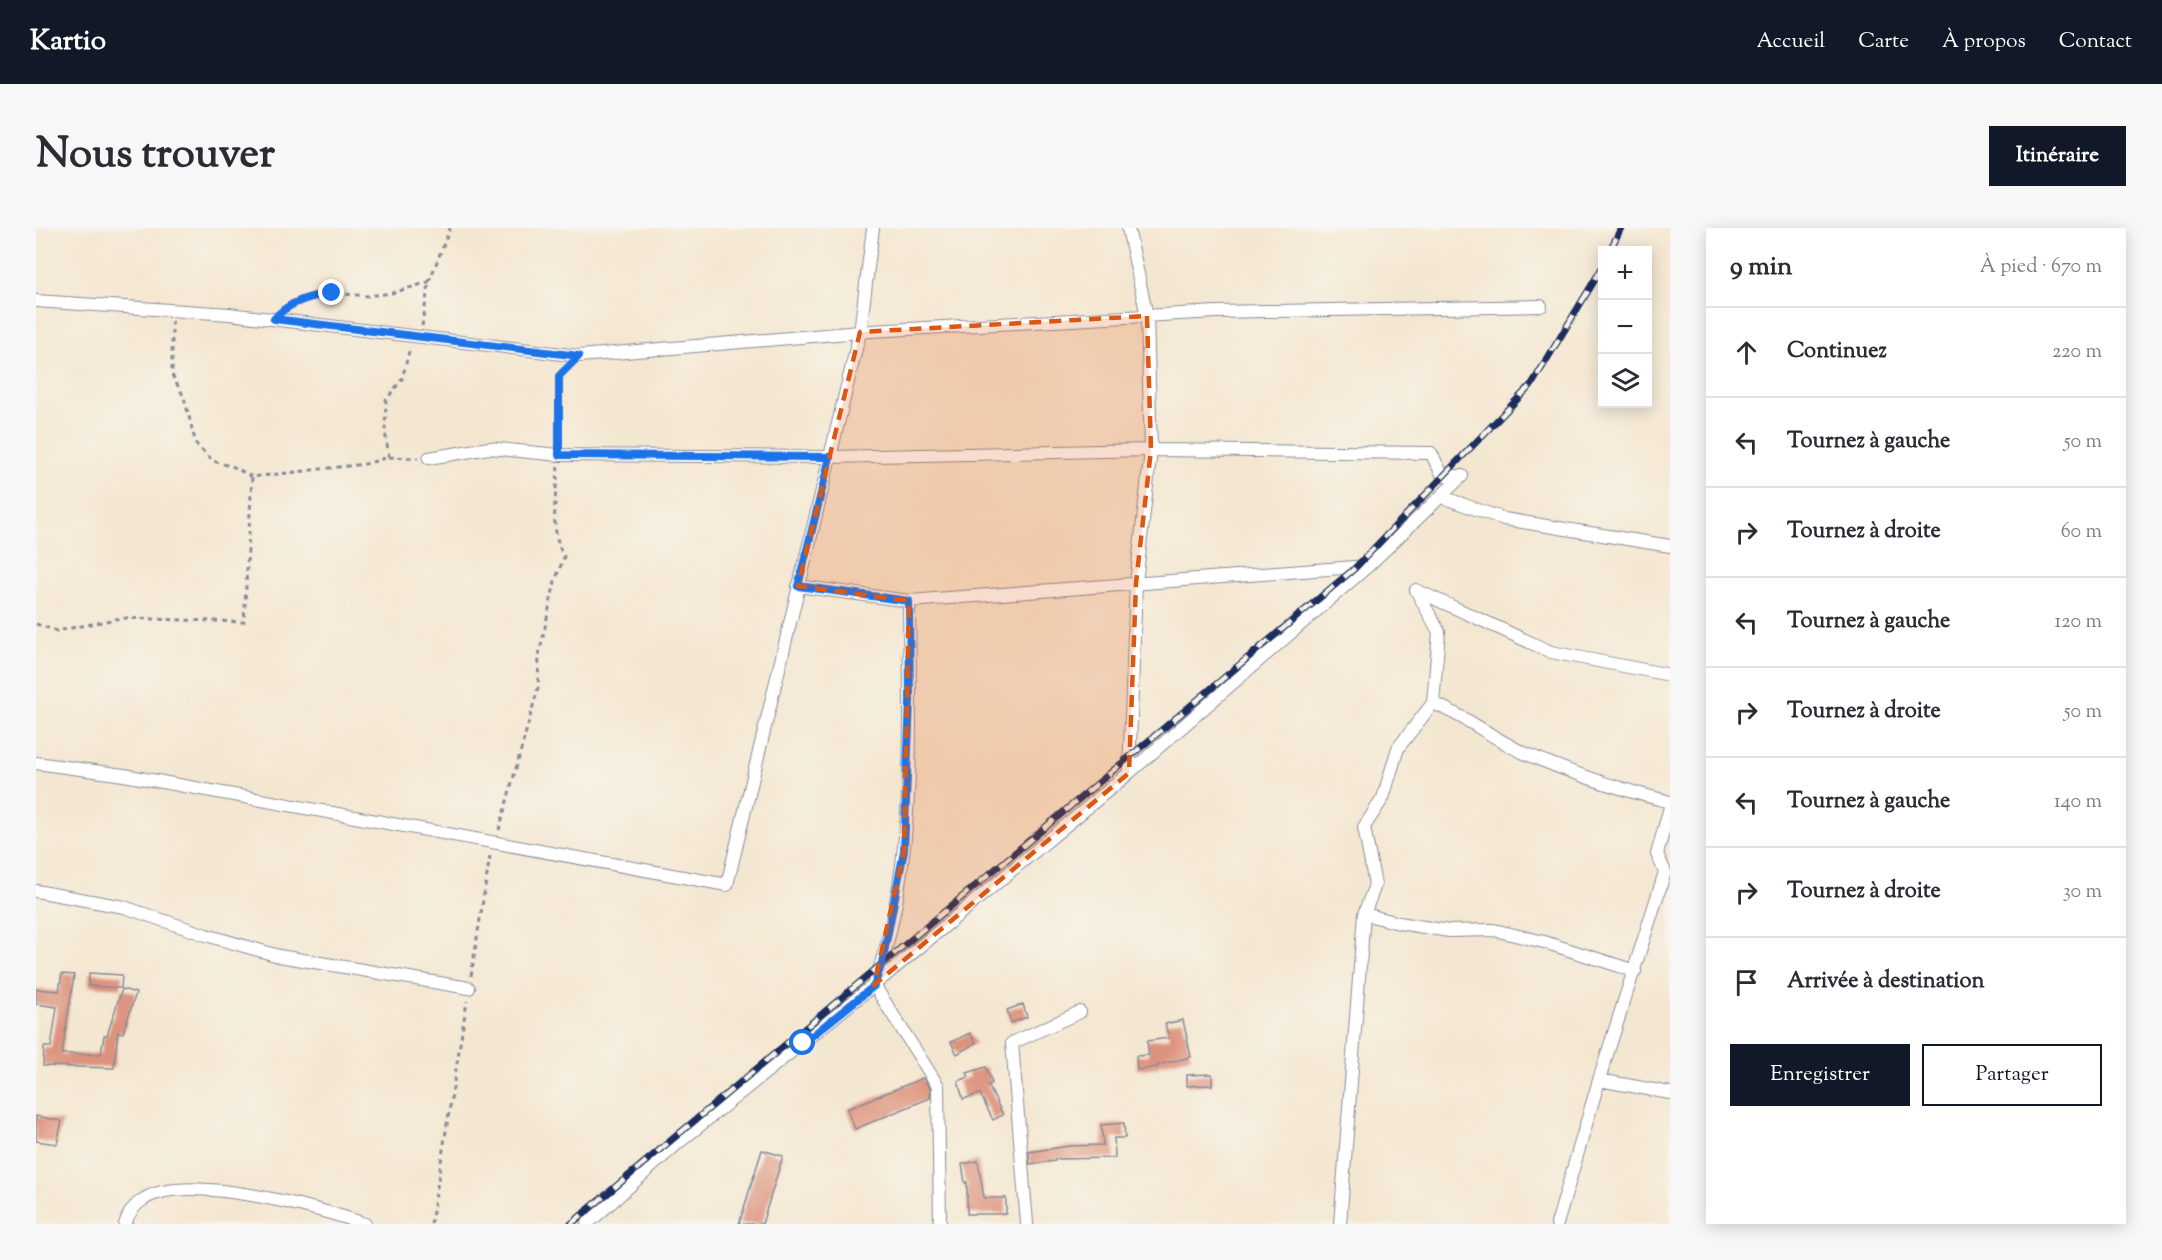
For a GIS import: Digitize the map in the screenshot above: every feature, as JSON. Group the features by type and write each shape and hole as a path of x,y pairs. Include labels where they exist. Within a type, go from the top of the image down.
{"street":[{"path":"36,763 124,775 727,885 860,332 873,228"},
{"path":"1128,228 1147,316 1151,450 1136,583 1129,773"},
{"path":"36,302 274,319 579,356 860,332 1216,312 1541,306"},
{"path":"429,458 489,448 559,455 830,457 1151,450 1431,453 1443,476 1462,476 1368,566 1129,773 874,986 678,1143 587,1224"},
{"path":"1442,497 1503,519 1670,546"},
{"path":"798,586 909,601 1368,566"},
{"path":"1340,1224 1364,914 1375,885 1364,827 1383,798 1398,748 1433,703 1439,632 1416,590 1551,652 1670,675"},
{"path":"874,986 882,963 904,851 910,700 909,601"},
{"path":"1433,703 1456,712 1520,751 1604,785 1670,802"},
{"path":"1557,1224 1599,1080 1665,872 1657,854 1670,807"},
{"path":"36,891 124,907 206,935 279,956 469,988"},
{"path":"1364,914 1449,932 1494,930 1544,942 1635,971"},
{"path":"874,986 938,1086 940,1224"},
{"path":"1027,1224 1012,1043 1080,1012"},
{"path":"1599,1080 1670,1093"},
{"path":"124,1224 129,1213 144,1199 164,1192 195,1191 234,1192 365,1224"}],"path":[{"path":"274,319 283,309 313,295 332,293 368,296 429,282"},
{"path":"172,310 172,375 184,397 196,444 213,461 234,467 252,477 364,464 389,457 429,458"},
{"path":"431,1224 492,843 503,823 522,753 525,730 538,688 539,655 555,581 564,557 556,542 555,531 559,455 559,376 579,356"},
{"path":"36,624 57,631 121,618 244,622 252,477"}],"highlighted area":[{"path":"1147,316 1151,450 1136,583 1129,773 874,985 904,851 909,601 798,586 860,332"}],"building":[{"path":"89,973 122,975 121,988 89,986"},
{"path":"62,974 74,975 62,1054 101,1054 104,1035 107,1035 122,989 136,993 123,1033 118,1032 114,1068 43,1066 44,1047 51,1047 57,1007 36,1004 36,989 59,991"},
{"path":"1023,1004 1027,1017 1011,1023 1007,1010"},
{"path":"1183,1020 1191,1057 1158,1065 1158,1067 1137,1070 1136,1056 1149,1055 1147,1041 1169,1038 1165,1024"},
{"path":"970,1033 976,1043 957,1054 951,1042"},
{"path":"986,1067 992,1083 988,1085 1003,1115 993,1120 980,1094 963,1099 958,1081 969,1077 967,1073"},
{"path":"1212,1074 1212,1085 1187,1086 1187,1075"},
{"path":"923,1078 930,1088 930,1098 855,1129 847,1109"},
{"path":"36,1116 62,1121 57,1144 36,1141"},
{"path":"1124,1123 1125,1138 1114,1138 1115,1158 1055,1159 1055,1161 1030,1164 1029,1152 1069,1146 1103,1145 1101,1125"},
{"path":"762,1150 783,1156 762,1224 739,1224"},
{"path":"978,1161 984,1198 1006,1198 1006,1214 967,1214 967,1182 965,1183 962,1164"}],"railway":[{"path":"1612,246 1621,228"},
{"path":"571,1224 1354,569 1532,384 1598,275"}],"route":[{"path":"332,293 313,295 283,309 274,319 579,356 559,376 559,455 830,457 798,586 909,601 910,700 904,851 882,963 874,986 803,1043"}]}
